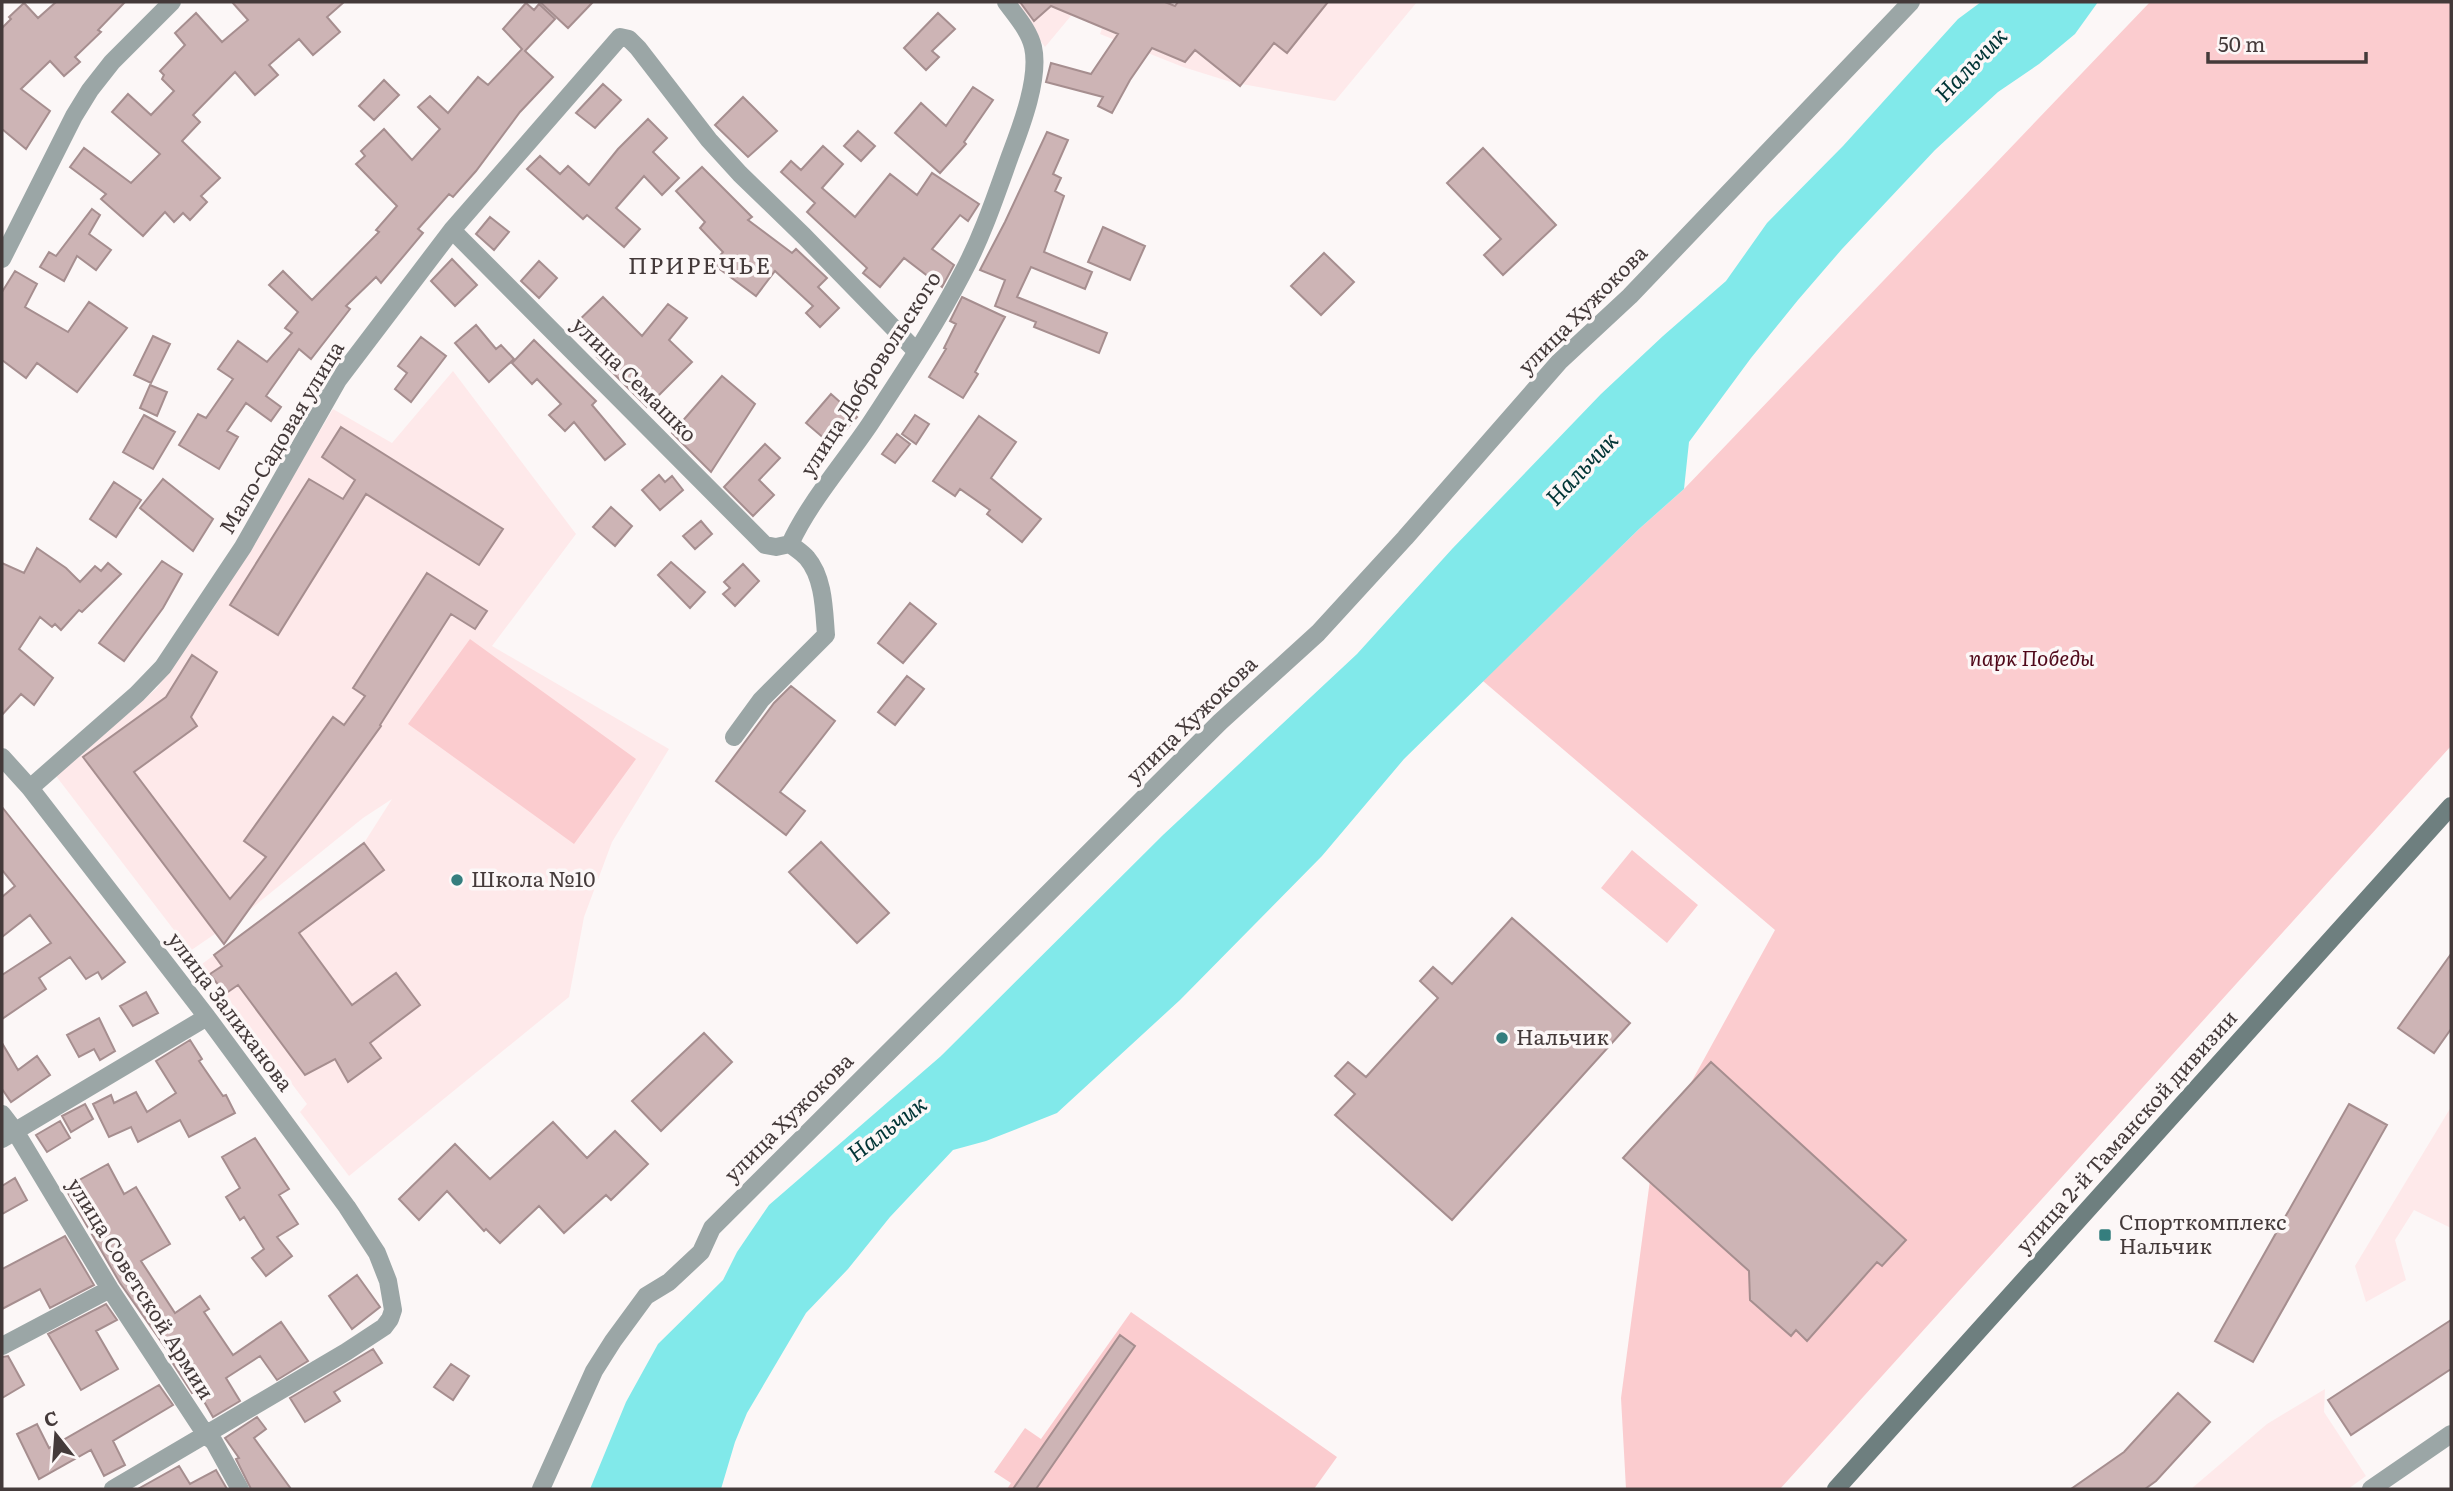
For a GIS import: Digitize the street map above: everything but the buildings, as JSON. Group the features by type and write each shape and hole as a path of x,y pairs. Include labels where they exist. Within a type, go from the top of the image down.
{"main road":[{"name":"улица 2-й Таманской дивизии","path":"1836,1489 2451,806"}],"street":[{"path":"2,259 74,116 90,90 112,62 172,2"},
{"name":"улица Добровольского","path":"790,544 799,524 917,352 963,274 984,226 1017,137 1032,85 1034,49 1029,35 1006,2"},
{"name":"улица Хужокова","path":"541,1489 594,1371 646,1296 669,1282 701,1252 712,1228 1220,722 1318,633 1559,362 1630,296 1911,2"},
{"name":"Мало-Садовая улица","path":"30,788 137,695 163,667 243,547 338,380 452,230 620,37 629,39 638,48 709,140 740,174 917,352"},
{"name":"улица Семашко","path":"452,230 765,545 776,547 790,544"},
{"path":"734,737 761,700 826,635 818,579 808,558 790,544"},
{"name":"улица Залиханова","path":"2,757 30,788 207,1017 355,1218 376,1253 388,1282 393,1310 384,1326 206,1435"},
{"path":"8,1135 207,1017"},
{"name":"улица Советской Армии","path":"2,1114 8,1135 206,1435 214,1441 240,1489"},
{"path":"2,1346 110,1289"},
{"path":"2371,1489 2451,1434"},
{"path":"113,1489 206,1435"}],"shaded area":[{"path":"1012,2 1417,2 1335,101 1231,82 1183,67 1100,34 1107,14 1080,5 1045,47"},
{"path":"453,371 576,534 492,646 669,749 612,842 584,917 569,997 349,1176 300,1112 307,1104 202,964 364,843 392,799 363,818 247,912 190,951 56,776 157,688 215,606 333,409 392,443"},
{"path":"2451,1107 2451,1228 2414,1210 2395,1240 2406,1280 2366,1302 2355,1266"},
{"path":"2325,1389 2324,1412 2366,1476 2348,1489 2191,1489 2267,1424"}],"green space":[{"name":"парк Победы","path":"2150,2 2451,2 2451,746 1780,1489 1626,1489 1621,1398 1654,1150 1775,930 1483,681 1639,529 1684,489"},
{"path":"470,639 636,759 574,844 408,724"},
{"path":"1632,850 1698,905 1667,943 1601,888"},
{"path":"1131,1312 1337,1457 1314,1489 1007,1489 1011,1483 994,1472 1025,1428 1041,1439"}],"water":[{"path":"1981,2 2098,2 2075,34 2039,64 1998,92 1935,150 1798,300 1689,442 1684,489 1639,529 1404,759 1322,856 1180,1000 1057,1113 986,1141 953,1150 890,1217 848,1269 806,1313 747,1413 721,1489 590,1489 626,1402 658,1344 723,1280 737,1252 769,1205 941,1056 1163,835 1357,654 1452,549 1601,394 1726,281 1767,223 1843,146 1958,19"}],"place":[{"name":"Школа №10","path":"457,880"},
{"name":"Нальчик","path":"1502,1038"},
{"name":"Спорткомплекс Нальчик","path":"2105,1235"}],"district":[{"name":"ПРИРЕЧЬЕ","path":"700,266"}]}
